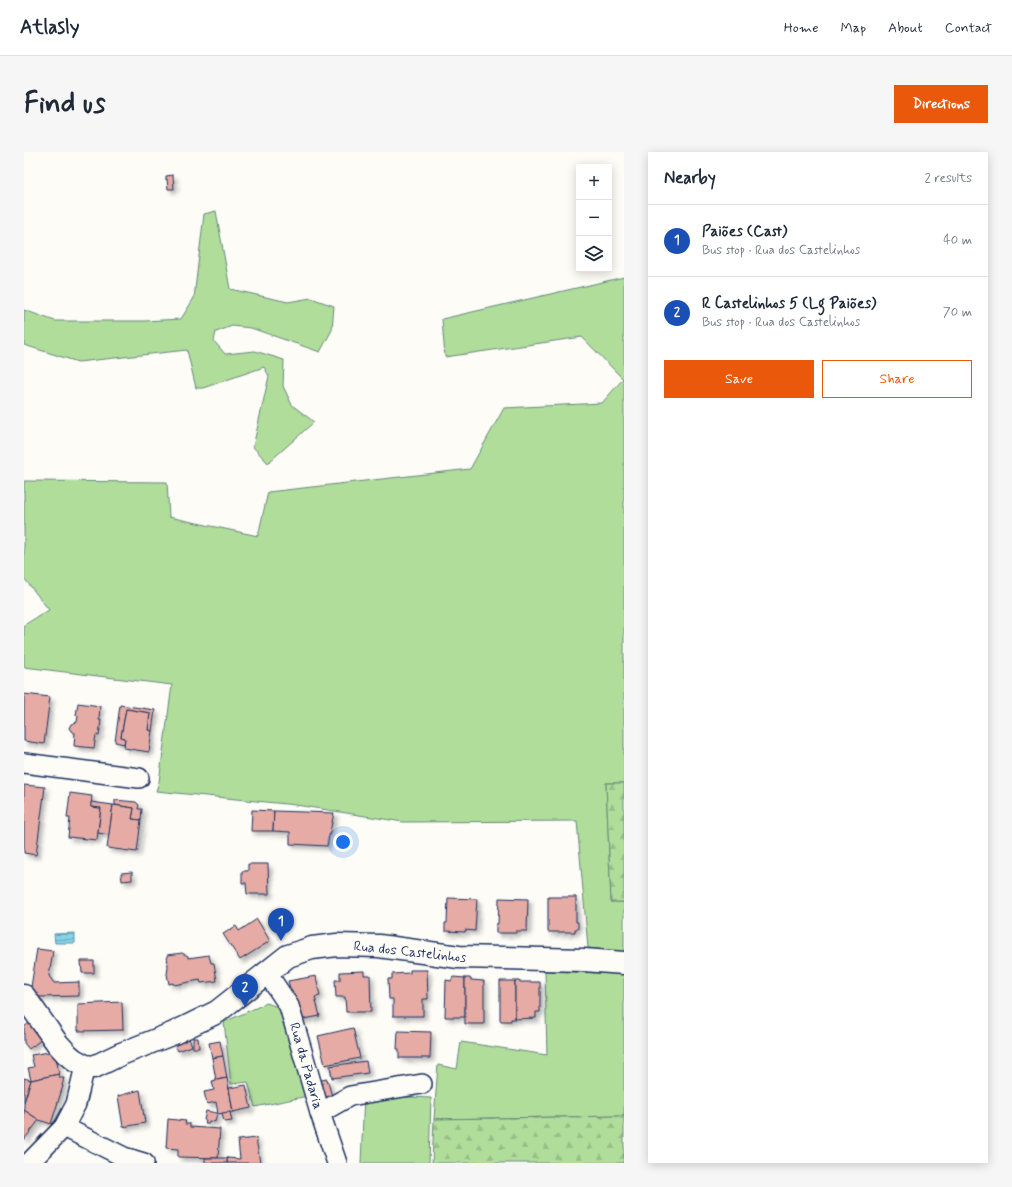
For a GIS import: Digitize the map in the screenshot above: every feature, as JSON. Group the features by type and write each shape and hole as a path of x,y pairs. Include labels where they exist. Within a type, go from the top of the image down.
{"street":[{"path":"24,763 139,778"},
{"name":"Rua dos Castelinhos","path":"85,1066 94,1067 104,1063 121,1054 174,1033 217,1012 288,956 312,948 337,946 379,946 459,957 584,960 624,963"},
{"name":"Rua da Padaria","path":"267,973 289,1006 320,1113 337,1163"},
{"path":"24,996 57,1043 74,1060 85,1066 76,1104 64,1127 29,1163"},
{"path":"320,1113 350,1096 422,1084"},
{"path":"64,1127 124,1157 144,1163"},
{"path":"92,1141 102,1155 111,1163"}],"green space":[{"path":"216,211 230,289 288,302 311,298 334,306 332,330 320,352 251,328 232,326 216,332 214,341 225,354 255,351 284,360 283,386 292,405 314,422 268,463 253,447 269,376 264,367 203,388 196,388 187,350 78,362 24,345 24,310 55,321 144,321 181,319 194,298 204,214"},
{"path":"624,277 624,783 606,783 611,902 624,902 624,952 588,948 577,821 403,822 296,805 156,791 159,782 172,685 24,667 24,625 49,610 24,578 24,481 167,482 169,517 258,536 268,492 470,469 504,408 602,403 623,379 582,337 445,357 442,319"},
{"path":"606,783 624,783 624,902 611,902"},
{"path":"545,971 624,974 624,1116 434,1119 438,1065 457,1069 461,1042 547,1055"},
{"path":"267,1003 282,1009 308,1096 255,1107 248,1082 231,1084 224,1022"},
{"path":"364,1095 431,1098 429,1163 361,1163"},
{"path":"624,1116 624,1163 432,1163 434,1119"}],"water":[{"path":"75,933 75,943 55,943 54,934"}],"building":[{"path":"173,175 174,189 168,189 166,176"},
{"path":"24,694 50,697 44,744 24,741"},
{"path":"78,703 100,706 99,720 101,720 99,736 96,735 94,748 74,746 75,733 69,728 71,724 77,722 78,716 76,715"},
{"path":"120,705 155,710 152,731 148,730 150,713 126,709 121,737 125,738 124,744 115,742"},
{"path":"126,709 150,713 148,730 152,731 149,752 124,748 125,738 121,737"},
{"path":"24,785 45,787 36,855 24,853"},
{"path":"70,793 92,796 91,807 101,808 97,840 68,837 70,818 67,818"},
{"path":"115,800 136,802 139,805 138,809 142,809 141,820 132,819 134,808 115,805"},
{"path":"91,802 113,805 109,835 98,833 101,808 91,807"},
{"path":"113,805 134,808 132,819 141,820 137,852 107,848"},
{"path":"252,810 274,811 273,831 251,831"},
{"path":"274,811 334,813 327,846 290,844 290,832 273,831"},
{"path":"248,864 268,864 269,894 247,894 246,883 242,883 242,871 248,871"},
{"path":"132,872 132,880 122,881 121,873"},
{"path":"548,897 576,897 576,922 578,922 578,929 575,929 575,932 548,932"},
{"path":"448,898 477,899 475,931 445,931 445,923 447,923"},
{"path":"499,898 528,899 527,931 516,931 516,933 496,933 496,924 498,924"},
{"path":"257,919 270,941 240,960 223,934 236,926 239,931"},
{"path":"37,949 53,951 49,976 54,983 79,982 79,996 40,997 37,999 29,989 31,987"},
{"path":"182,953 188,956 188,958 209,955 211,963 214,963 217,981 201,983 200,980 174,985 173,983 169,984 167,974 167,955"},
{"path":"81,961 94,961 94,973 82,973"},
{"path":"410,970 427,970 428,999 423,999 423,1016 393,1016 393,999 389,999 388,979 392,979 392,974 410,973"},
{"path":"364,971 364,975 370,975 371,1012 346,1012 345,997 336,997 335,980 340,980 340,972"},
{"path":"316,976 320,996 315,997 320,1016 299,1020 288,981"},
{"path":"453,977 465,978 465,1017 445,1017 446,980 451,981"},
{"path":"465,978 484,981 484,1024 465,1024"},
{"path":"500,981 515,981 515,1019 511,1019 511,1021 500,1021"},
{"path":"515,981 540,982 540,1012 536,1012 536,1018 515,1019"},
{"path":"122,1002 123,1030 78,1031 78,1004"},
{"path":"34,1019 47,1035 29,1049 24,1043 24,1027"},
{"path":"353,1028 360,1058 325,1065 318,1036"},
{"path":"398,1031 431,1032 430,1058 399,1058 399,1049 397,1049"},
{"path":"189,1038 192,1046 178,1051 174,1043"},
{"path":"193,1038 198,1038 199,1048 193,1048"},
{"path":"220,1041 223,1056 212,1058 209,1043"},
{"path":"55,1051 59,1074 31,1080 28,1068 34,1067 31,1055"},
{"path":"223,1056 227,1078 216,1080 212,1058"},
{"path":"366,1061 368,1073 332,1078 330,1066"},
{"path":"59,1074 60,1078 64,1078 63,1086 51,1124 39,1120 24,1110 24,1102 31,1080"},
{"path":"24,1078 31,1080 24,1102"},
{"path":"227,1078 233,1112 218,1114 216,1102 207,1104 204,1092 214,1090 212,1081"},
{"path":"327,1079 332,1096 321,1099 316,1081"},
{"path":"246,1085 251,1108 233,1112 229,1088"},
{"path":"140,1090 145,1123 123,1127 118,1096"},
{"path":"24,1110 39,1120 24,1140"},
{"path":"206,1111 217,1113 215,1122 209,1121 209,1123 205,1123 206,1120 204,1120"},
{"path":"230,1112 232,1121 224,1122 222,1113"},
{"path":"168,1119 186,1121 185,1124 190,1124 190,1127 220,1129 218,1158 178,1157 178,1149 166,1148"},
{"path":"256,1138 260,1163 227,1163 227,1158 240,1159 238,1140"},
{"path":"205,1158 227,1158 227,1163 205,1163"}],"place":[{"name":"Paiões (Cast)","path":"281,941"},
{"name":"R Castelinhos 5 (Lg Paiões)","path":"245,1007"}]}
